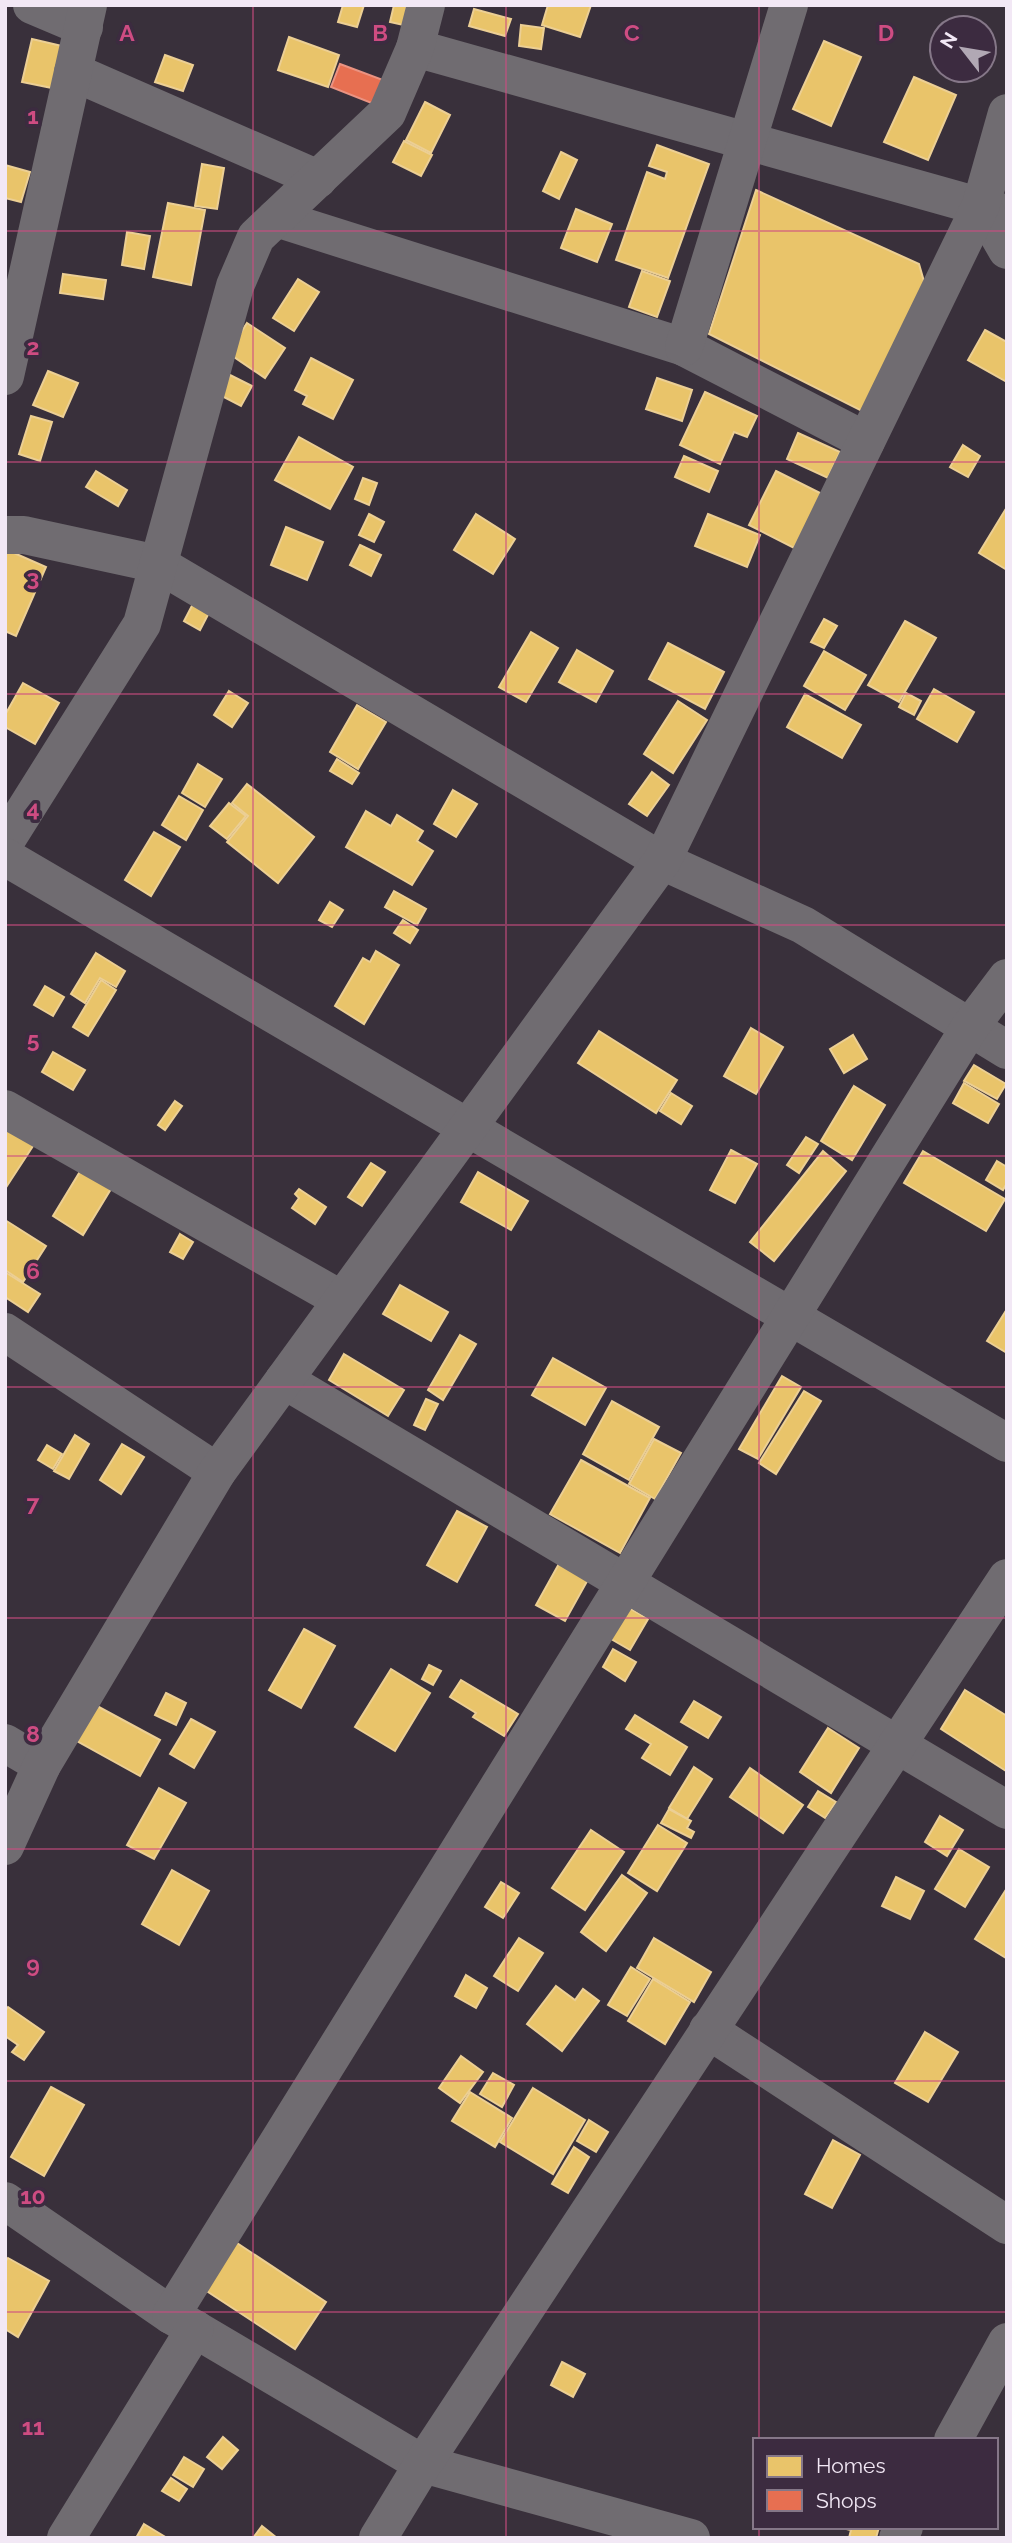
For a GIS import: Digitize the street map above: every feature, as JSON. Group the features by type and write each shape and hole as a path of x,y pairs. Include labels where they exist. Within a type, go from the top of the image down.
{"street":[{"path":"5,376 86,16 32,5"},
{"path":"5,842 142,624 235,286 256,237 387,113 415,48 426,5"},
{"path":"684,347 789,5"},
{"path":"415,48 994,210"},
{"path":"73,72 318,179"},
{"path":"5,1846 42,1765 217,1472 662,861 866,441 994,210 1007,113"},
{"path":"994,210 1007,250"},
{"path":"276,218 684,347 866,441"},
{"path":"5,535 24,535 158,564 662,861 803,925 1007,1050"},
{"path":"5,857 1007,1443"},
{"path":"66,2538 183,2322 625,1583 970,1027 1007,978"},
{"path":"5,1109 342,1300"},
{"path":"5,1332 217,1472"},
{"path":"284,1380 1007,1810"},
{"path":"378,2538 423,2464 1007,1577"},
{"path":"5,1742 42,1765"},
{"path":"708,2030 1007,2225"},
{"path":"5,2201 183,2322 423,2464 691,2538"},
{"path":"954,2438 1007,2342"}],"building: Homes":[{"path":"343,5 364,5 357,27 338,22"},
{"path":"394,5 406,5 408,26 390,22"},
{"path":"548,5 591,5 580,37 542,25"},
{"path":"474,9 511,19 505,36 469,26"},
{"path":"521,25 544,28 541,49 519,46"},
{"path":"289,37 339,55 328,87 278,70"},
{"path":"32,39 62,46 52,88 22,82"},
{"path":"824,41 861,57 831,126 793,109"},
{"path":"165,55 193,65 183,91 155,82"},
{"path":"914,77 956,95 928,160 884,142"},
{"path":"425,102 450,115 431,153 406,140"},
{"path":"404,141 432,155 421,176 393,162"},
{"path":"657,145 709,164 668,278 616,260 647,172 665,179 667,172 649,166"},
{"path":"561,152 577,160 559,199 543,191"},
{"path":"202,164 224,168 217,209 195,206"},
{"path":"5,165 30,172 21,202 5,198"},
{"path":"756,190 919,264 929,299 868,414 709,334"},
{"path":"168,203 205,210 191,285 153,277"},
{"path":"576,209 612,224 597,262 561,248"},
{"path":"127,232 150,236 144,269 122,265"},
{"path":"642,271 670,281 657,317 629,307"},
{"path":"63,274 106,280 103,299 60,293"},
{"path":"298,279 319,292 294,331 273,318"},
{"path":"247,323 285,348 265,378 228,353"},
{"path":"985,330 1007,342 1007,382 968,360"},
{"path":"311,358 353,380 333,419 303,404 307,396 295,390"},
{"path":"48,371 78,383 63,417 33,405"},
{"path":"230,375 252,386 241,406 220,395"},
{"path":"657,378 692,390 682,421 646,409"},
{"path":"705,392 757,416 747,437 734,432 720,464 680,445"},
{"path":"31,416 52,422 40,461 19,454"},
{"path":"798,433 840,452 828,478 787,459"},
{"path":"299,437 353,467 330,509 275,480"},
{"path":"963,445 980,456 968,477 950,467"},
{"path":"684,456 718,471 709,492 675,477"},
{"path":"96,471 127,490 118,506 86,487"},
{"path":"776,471 822,494 794,548 749,525"},
{"path":"363,478 377,483 369,505 355,499"},
{"path":"1007,507 1007,570 979,553"},
{"path":"369,514 384,522 374,542 359,535"},
{"path":"476,514 515,539 493,574 454,550"},
{"path":"708,514 760,535 747,567 695,546"},
{"path":"286,527 323,542 307,580 271,565"},
{"path":"360,545 381,555 371,576 350,565"},
{"path":"5,549 46,567 16,636 5,631"},
{"path":"195,600 211,609 200,630 184,621"},
{"path":"824,619 837,626 824,648 811,642"},
{"path":"905,621 936,638 899,702 868,685"},
{"path":"531,632 558,648 526,702 499,687"},
{"path":"668,643 724,672 705,709 649,679"},
{"path":"577,650 613,671 596,702 559,682"},
{"path":"824,651 866,675 845,710 804,686"},
{"path":"23,683 59,703 35,744 5,727 5,715"},
{"path":"934,689 974,712 957,742 917,719"},
{"path":"229,691 248,703 232,727 214,715"},
{"path":"906,693 921,701 914,715 899,707"},
{"path":"805,694 861,725 842,758 787,727"},
{"path":"678,701 707,720 673,773 644,754"},
{"path":"357,705 386,722 358,769 330,752"},
{"path":"337,759 359,773 352,784 330,771"},
{"path":"198,764 222,779 205,807 182,793"},
{"path":"652,772 669,785 647,816 629,804"},
{"path":"247,784 314,837 278,883 227,842 248,816 232,803"},
{"path":"453,790 477,804 456,837 434,824"},
{"path":"179,796 203,810 186,840 162,825"},
{"path":"229,803 246,816 227,839 210,826"},
{"path":"366,811 391,826 397,815 423,831 417,841 433,851 412,885 346,847"},
{"path":"154,832 180,847 151,896 125,880"},
{"path":"394,891 426,909 417,925 385,907"},
{"path":"330,902 343,910 332,927 319,920"},
{"path":"403,920 418,930 410,943 394,933"},
{"path":"376,951 399,965 364,1024 335,1006 363,958 370,962"},
{"path":"96,953 125,971 116,987 100,978 85,1003 71,994"},
{"path":"101,980 116,990 88,1036 73,1027"},
{"path":"45,986 64,997 53,1016 34,1005"},
{"path":"751,1028 783,1047 756,1094 724,1076"},
{"path":"599,1031 677,1080 656,1113 578,1063"},
{"path":"853,1035 867,1059 844,1073 830,1049"},
{"path":"53,1052 85,1070 73,1090 42,1072"},
{"path":"974,1065 1006,1084 997,1099 964,1081"},
{"path":"964,1083 999,1104 988,1123 953,1103"},
{"path":"854,1086 885,1105 852,1160 821,1141"},
{"path":"671,1093 692,1106 681,1124 660,1111"},
{"path":"175,1101 182,1106 165,1130 158,1125"},
{"path":"5,1124 37,1140 5,1189"},
{"path":"806,1137 818,1144 799,1173 787,1165"},
{"path":"731,1150 757,1164 735,1203 710,1190"},
{"path":"823,1151 846,1171 774,1261 750,1242"},
{"path":"923,1151 1005,1199 986,1231 904,1183"},
{"path":"997,1161 1007,1167 1007,1183 1003,1190 986,1180"},
{"path":"371,1163 385,1172 362,1206 348,1197"},
{"path":"84,1165 114,1184 83,1235 53,1216"},
{"path":"478,1172 528,1201 511,1230 461,1202"},
{"path":"299,1189 326,1207 315,1224 292,1208 299,1198 295,1194"},
{"path":"5,1220 46,1246 23,1282 5,1270"},
{"path":"180,1234 193,1242 183,1259 170,1252"},
{"path":"5,1272 40,1294 28,1312 5,1297"},
{"path":"400,1285 448,1312 431,1341 383,1314"},
{"path":"1007,1309 1007,1353 987,1341"},
{"path":"460,1335 476,1344 443,1400 428,1390"},
{"path":"344,1354 404,1390 388,1416 329,1380"},
{"path":"553,1358 606,1388 585,1425 532,1395"},
{"path":"782,1376 801,1387 758,1459 739,1449"},
{"path":"804,1391 821,1401 776,1474 759,1463"},
{"path":"426,1399 438,1404 425,1430 414,1425"},
{"path":"612,1401 659,1427 629,1480 583,1454"},
{"path":"75,1435 89,1444 69,1479 54,1471"},
{"path":"654,1439 681,1453 655,1499 629,1484"},
{"path":"122,1444 144,1457 121,1494 100,1480"},
{"path":"47,1445 62,1454 53,1469 38,1460"},
{"path":"581,1460 650,1498 620,1553 550,1514"},
{"path":"457,1511 487,1527 457,1582 427,1565"},
{"path":"561,1560 590,1576 565,1621 536,1605"},
{"path":"629,1608 648,1619 630,1650 611,1639"},
{"path":"304,1629 335,1646 301,1708 269,1690"},
{"path":"613,1649 636,1662 625,1681 603,1667"},
{"path":"429,1665 441,1671 433,1685 422,1679"},
{"path":"391,1669 430,1693 395,1751 355,1727"},
{"path":"461,1680 518,1714 504,1736 473,1717 476,1713 450,1697"},
{"path":"965,1690 1007,1716 1006,1771 941,1729"},
{"path":"166,1693 186,1703 176,1725 155,1715"},
{"path":"694,1701 721,1717 708,1738 681,1722"},
{"path":"97,1706 160,1740 140,1776 77,1741"},
{"path":"635,1715 687,1747 670,1775 642,1758 651,1744 626,1729"},
{"path":"191,1719 215,1732 194,1768 170,1754"},
{"path":"828,1728 859,1748 831,1793 800,1772"},
{"path":"694,1767 712,1779 687,1819 669,1808"},
{"path":"750,1768 803,1805 783,1833 730,1797"},
{"path":"159,1788 186,1803 154,1859 127,1845"},
{"path":"818,1791 836,1802 825,1818 808,1807"},
{"path":"669,1809 691,1821 687,1828 694,1832 691,1838 661,1823"},
{"path":"940,1816 963,1830 947,1856 925,1842"},
{"path":"658,1825 687,1843 657,1891 628,1873"},
{"path":"591,1830 624,1852 585,1910 552,1888"},
{"path":"959,1849 989,1867 965,1907 935,1889"},
{"path":"172,1870 209,1891 179,1945 142,1924"},
{"path":"622,1875 647,1893 606,1951 581,1932"},
{"path":"896,1877 924,1891 910,1919 882,1906"},
{"path":"501,1882 519,1893 503,1918 485,1907"},
{"path":"1007,1888 1007,1957 1006,1958 975,1939"},
{"path":"519,1938 543,1953 518,1991 494,1976"},
{"path":"654,1938 711,1972 694,2002 637,1968"},
{"path":"631,1967 650,1979 627,2016 608,2005"},
{"path":"466,1975 487,1988 476,2008 455,1996"},
{"path":"653,1979 690,2002 665,2044 628,2021"},
{"path":"556,1986 575,2000 583,1989 599,2001 562,2051 527,2024"},
{"path":"8,2007 44,2032 24,2060 12,2052 18,2045 5,2036 5,2011"},
{"path":"925,2032 958,2052 928,2102 895,2083"},
{"path":"461,2056 483,2072 460,2103 439,2088"},
{"path":"493,2073 514,2085 502,2107 480,2094"},
{"path":"51,2087 84,2105 44,2176 11,2157"},
{"path":"533,2088 585,2120 553,2174 500,2142"},
{"path":"470,2092 512,2118 495,2147 452,2121"},
{"path":"589,2120 608,2132 596,2152 577,2141"},
{"path":"833,2140 860,2155 832,2208 805,2194"},
{"path":"574,2147 589,2157 568,2193 552,2184"},
{"path":"234,2241 326,2302 295,2349 202,2288"},
{"path":"8,2258 49,2281 18,2337 5,2329 5,2262"},
{"path":"562,2362 585,2374 573,2397 551,2385"},
{"path":"223,2437 238,2450 222,2469 207,2457"},
{"path":"184,2457 204,2469 193,2487 173,2475"},
{"path":"171,2478 187,2489 179,2501 162,2491"},
{"path":"144,2524 167,2538 136,2538"},
{"path":"262,2526 277,2538 253,2538"},
{"path":"846,2529 878,2529 876,2538 849,2538 851,2530"}],"building: Shops":[{"path":"340,64 383,80 374,104 331,87"}]}
